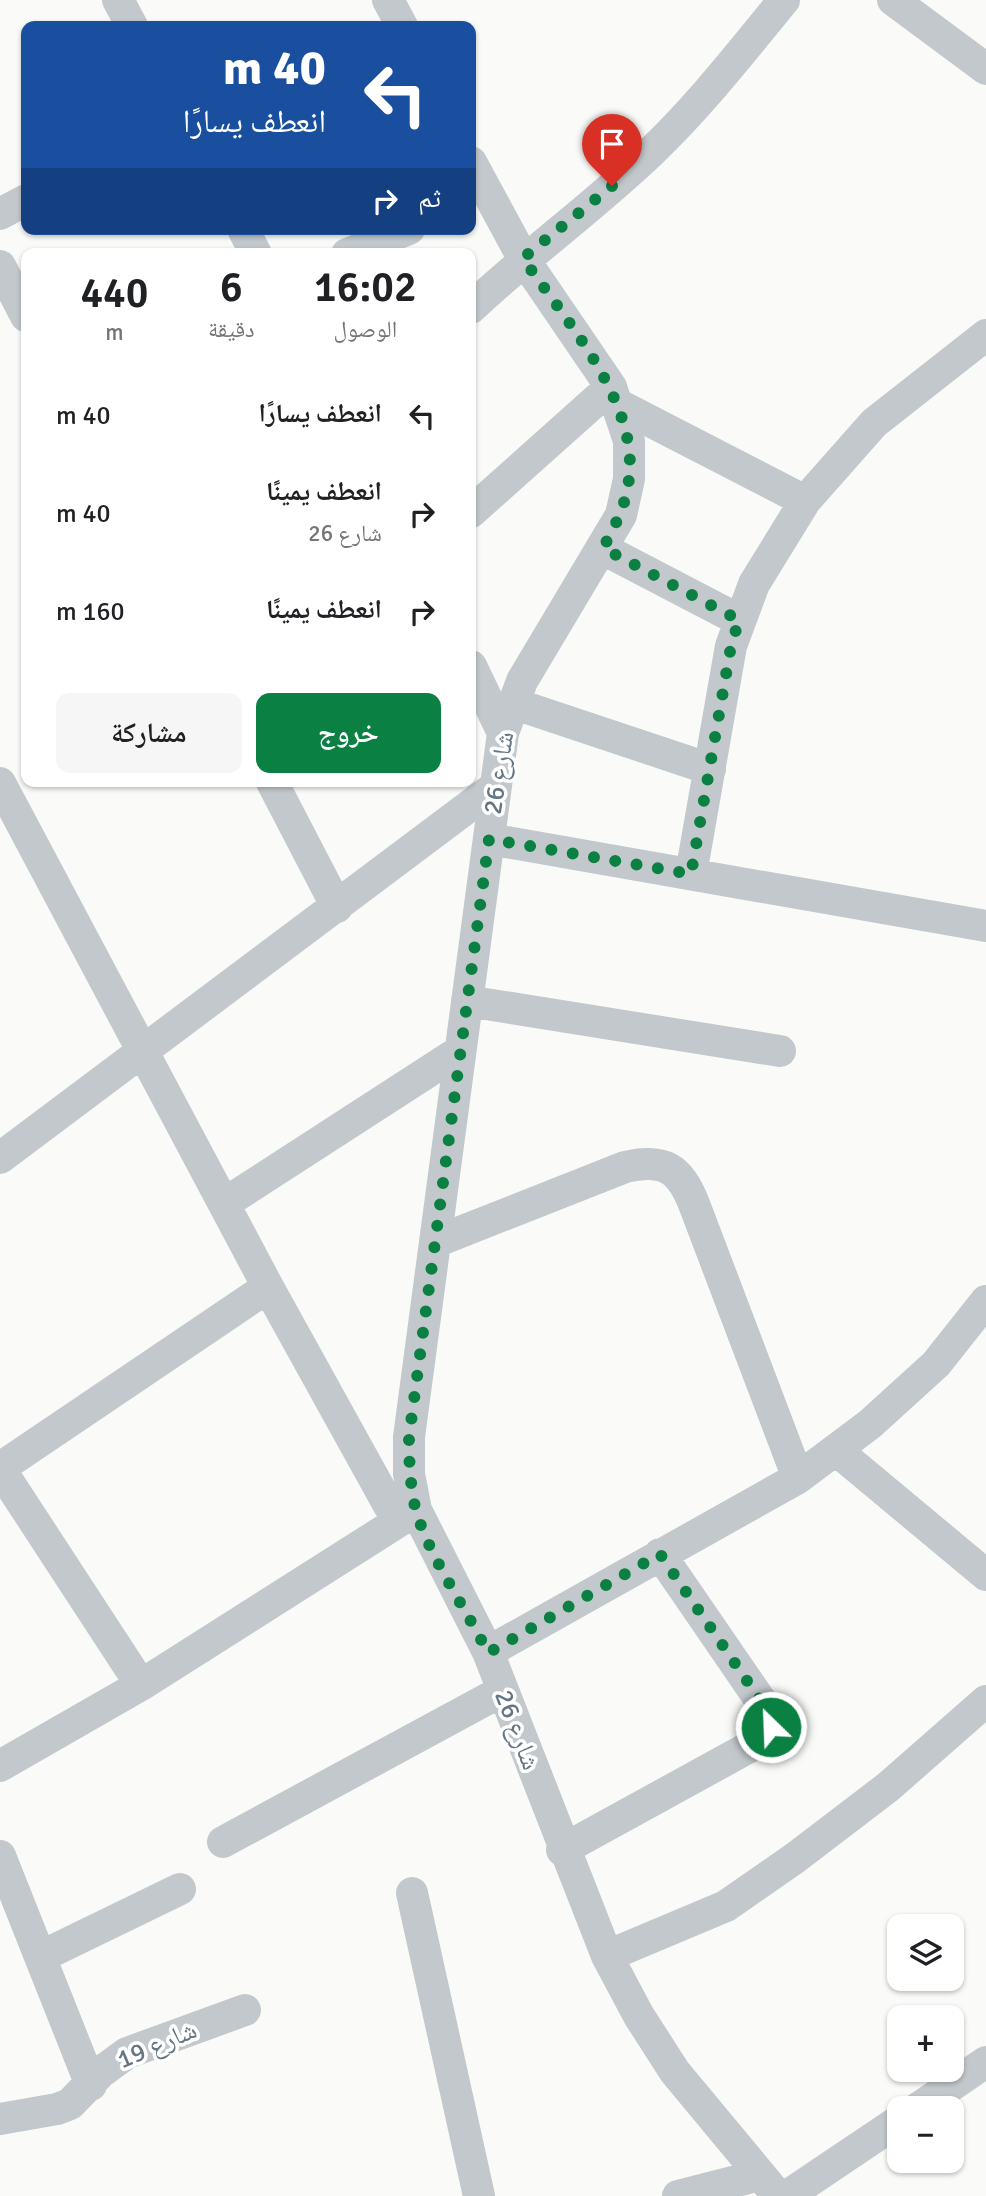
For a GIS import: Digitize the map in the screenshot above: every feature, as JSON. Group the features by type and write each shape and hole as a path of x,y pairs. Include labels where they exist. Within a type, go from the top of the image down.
{"street":[{"path":"118,0 129,21"},
{"path":"388,0 399,21"},
{"path":"476,303 523,258 652,151 697,103 784,0"},
{"path":"893,0 986,69"},
{"name":"شارع 26","path":"476,184 480,201 523,258 615,396 629,441 629,479 621,515 522,681 503,733 409,1437 407,1515 488,1653 562,1850 607,1956 639,2016 675,2072 769,2185"},
{"path":"0,214 21,203"},
{"path":"362,248 394,235"},
{"path":"0,266 21,306"},
{"path":"691,874 731,646 754,584 805,501 874,423 986,335"},
{"path":"476,508 615,396 805,501"},
{"path":"603,548 739,620"},
{"path":"476,676 503,733"},
{"path":"512,703 710,769"},
{"path":"0,782 268,1287 407,1515 141,1685 0,1766"},
{"path":"0,1158 496,786"},
{"path":"275,787 337,907"},
{"path":"489,839 986,926"},
{"path":"467,1001 780,1051"},
{"path":"225,1203 460,1051"},
{"path":"435,1242 625,1167 645,1162 662,1165 676,1172 686,1183 798,1478"},
{"path":"141,1685 0,1469 268,1287"},
{"path":"488,1653 798,1478 870,1424 936,1364 986,1301"},
{"path":"836,1450 986,1575"},
{"path":"562,1850 753,1745 766,1737 771,1727 765,1707 660,1554"},
{"path":"223,1842 502,1691"},
{"path":"607,1956 726,1906 795,1858 888,1787 986,1702"},
{"path":"0,1856 91,2085"},
{"path":"40,1957 180,1889"},
{"path":"412,1893 480,2196"},
{"name":"شارع 19","path":"0,2119 57,2109 81,2096 101,2072 127,2053 245,2010"},
{"path":"936,2096 986,2062"},
{"path":"787,2196 887,2129"},
{"path":"678,2196 769,2185"}],"route":[{"path":"612,186 523,258 611,387 629,441 629,479 621,515 603,548 739,620 731,646 691,874 489,839 409,1437 409,1474 416,1510 431,1545 488,1653 660,1554 765,1707 771,1717 771,1727"}]}
